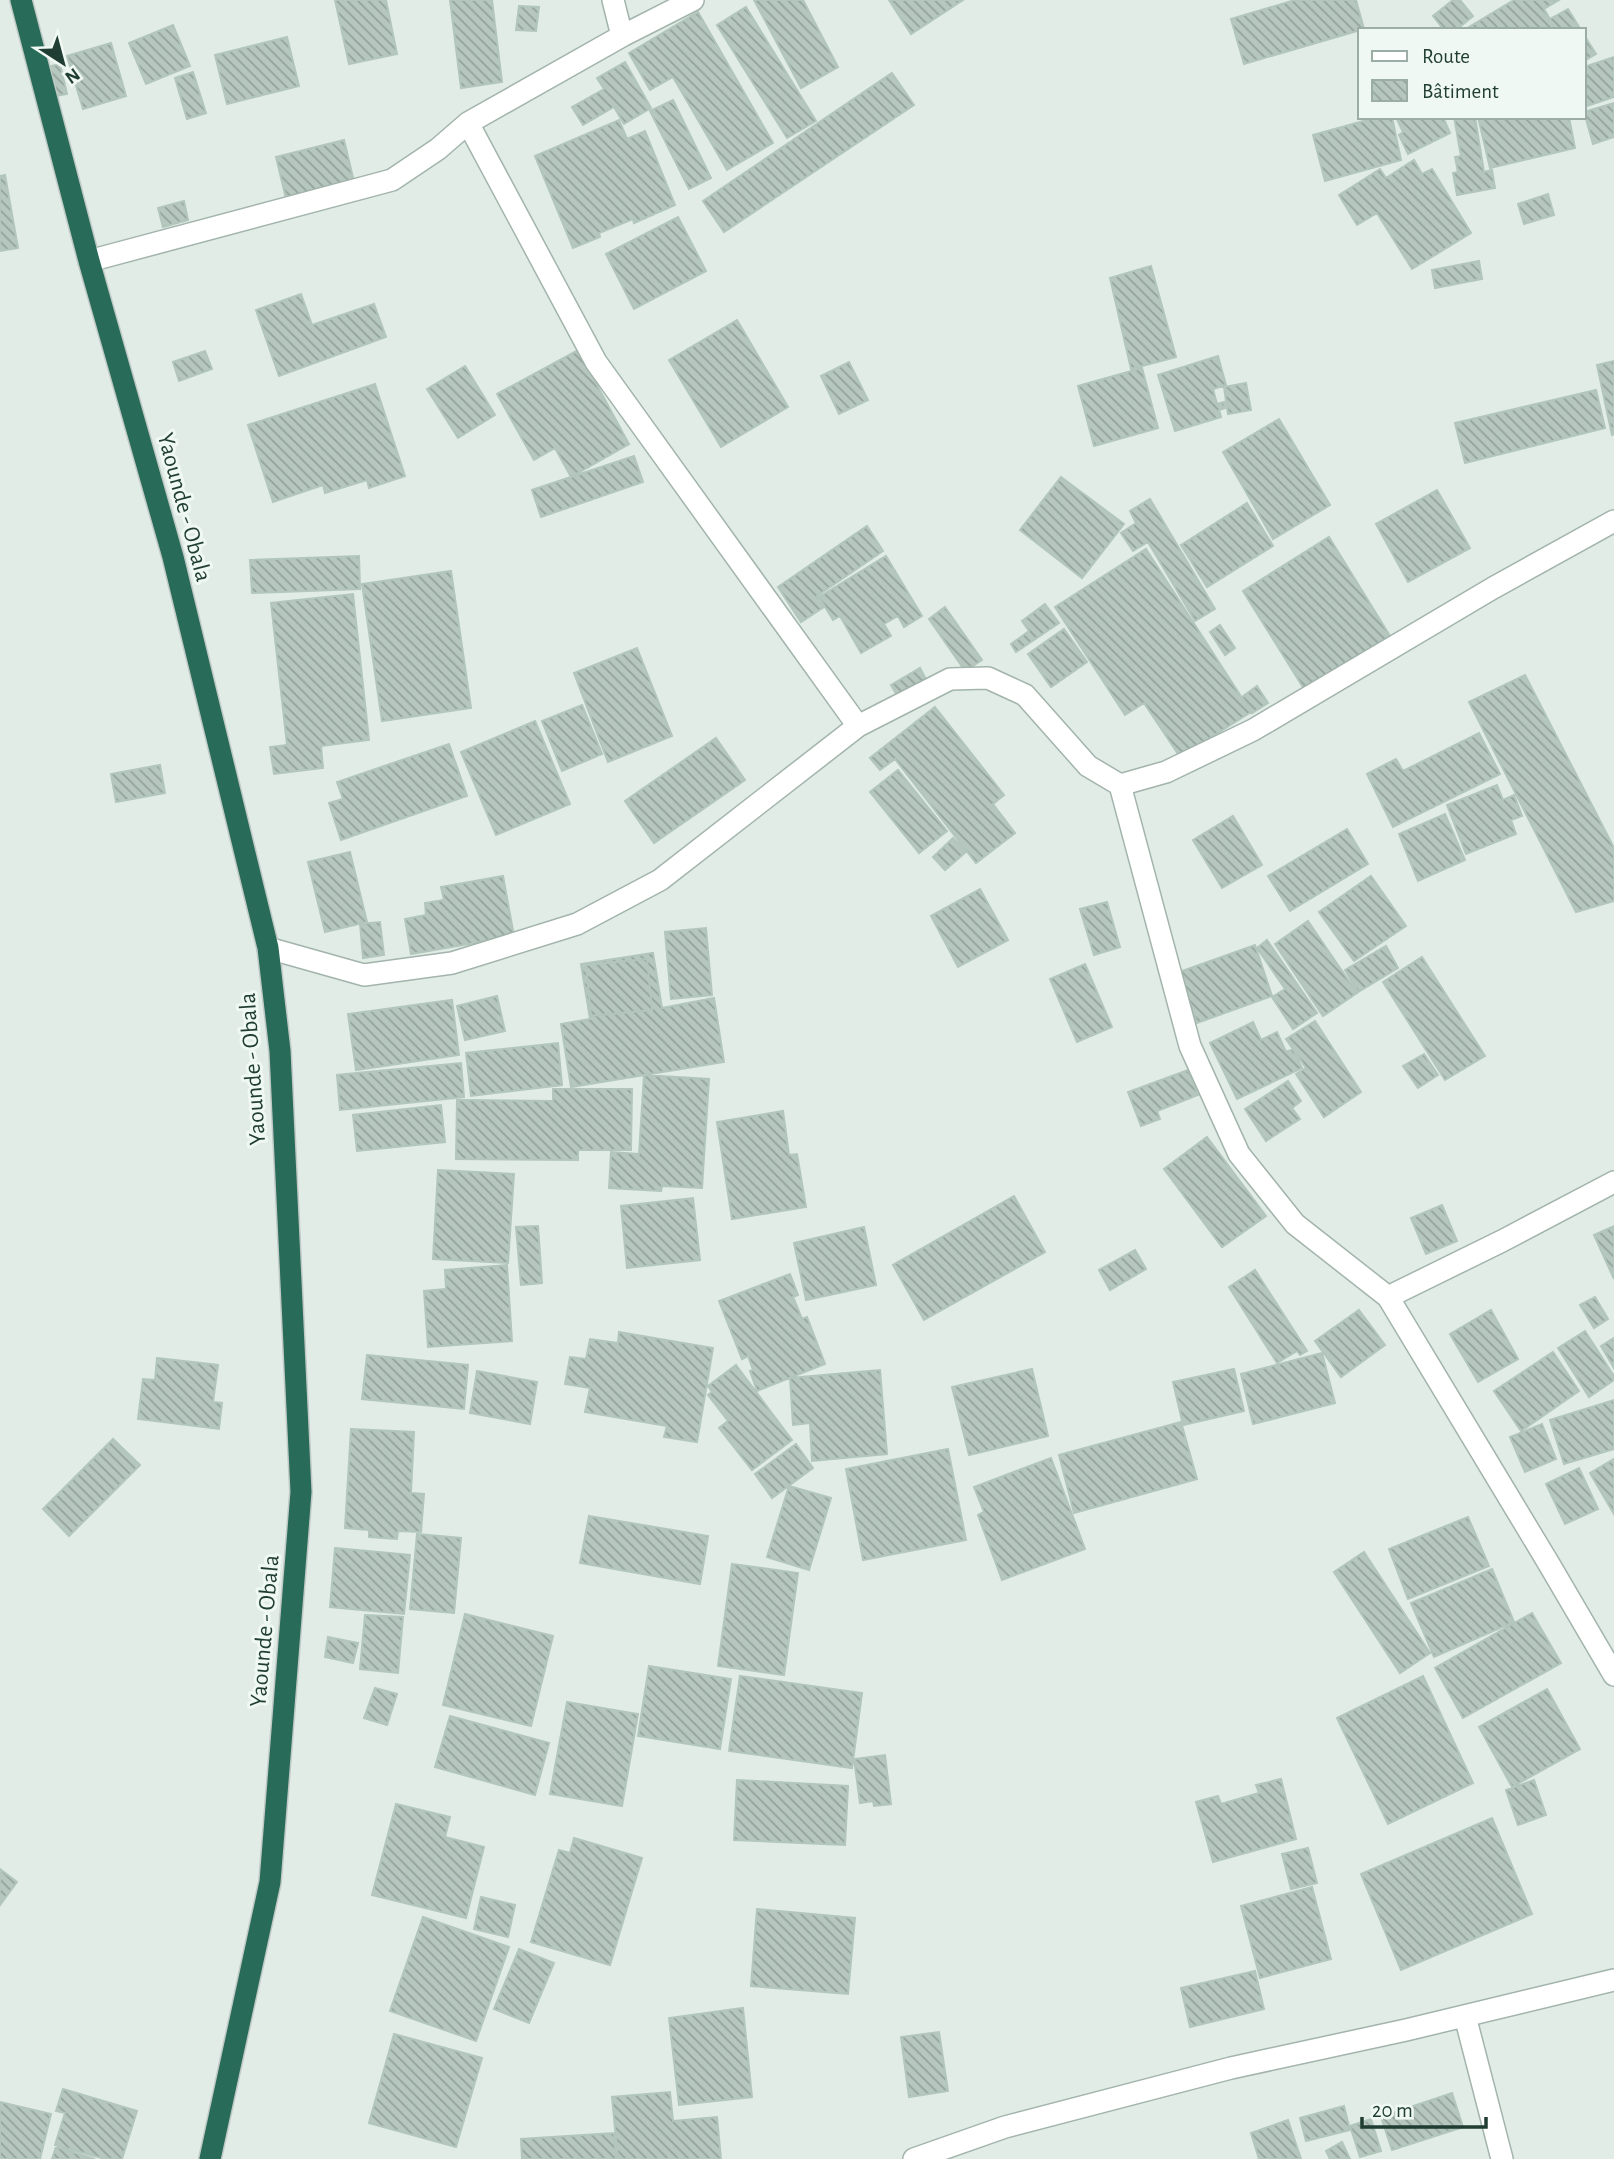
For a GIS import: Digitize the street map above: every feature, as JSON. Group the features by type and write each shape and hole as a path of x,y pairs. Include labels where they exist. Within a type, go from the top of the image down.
{"highway":[{"name":"Yaounde - Obala","path":"21,0 89,261 173,557 268,948 280,1051 301,1492 270,1882 210,2159"}],"street":[{"path":"613,0 622,36"},
{"path":"89,261 392,180 438,149 468,123 622,36 693,0"},
{"path":"468,123 596,362 858,726"},
{"path":"1120,785 1166,772 1253,730 1493,588 1614,521"},
{"path":"268,948 364,975 452,964 577,924 660,880 858,726 950,679 988,678 1025,695 1088,766 1120,785 1190,1046 1240,1154 1295,1224 1388,1297 1614,1675"},
{"path":"1388,1297 1614,1182"},
{"path":"914,2159 1005,2127 1231,2068 1614,1980"},
{"path":"1465,2016 1502,2159"}],"building":[{"path":"335,0 386,0 397,54 349,64"},
{"path":"450,0 492,0 502,82 461,88"},
{"path":"754,0 803,0 838,67 801,88"},
{"path":"889,0 963,0 911,34"},
{"path":"1295,0 1356,0 1364,28 1244,64 1231,19"},
{"path":"1453,0 1460,0 1473,16 1458,28 1442,28 1433,16"},
{"path":"1514,0 1559,0 1544,9 1550,19 1568,9 1580,28 1470,28"},
{"path":"519,6 539,7 536,31 516,30"},
{"path":"746,7 816,121 787,138 717,25"},
{"path":"698,12 773,143 727,170 673,77 650,90 629,53"},
{"path":"173,25 190,66 146,84 129,43"},
{"path":"287,37 299,86 227,104 215,55"},
{"path":"1586,38 1596,54 1586,60"},
{"path":"111,43 126,96 83,109 67,56"},
{"path":"1614,57 1614,97 1587,106 1586,66"},
{"path":"625,62 651,108 624,124 614,107 583,125 572,107 604,89 597,78"},
{"path":"60,64 67,94 50,97 43,68"},
{"path":"193,72 206,113 187,119 175,78"},
{"path":"892,73 914,105 724,232 703,201"},
{"path":"673,100 711,178 689,189 650,111"},
{"path":"1614,103 1614,137 1593,144 1586,111"},
{"path":"1371,119 1392,119 1401,160 1325,181 1313,135"},
{"path":"1397,119 1444,119 1450,133 1408,154 1399,135 1403,132"},
{"path":"1454,119 1475,119 1484,172 1492,170 1495,188 1457,195 1453,173 1458,172 1455,157 1461,156"},
{"path":"1478,119 1569,119 1575,148 1490,168"},
{"path":"619,120 627,139 645,131 675,205 634,223 633,219 599,233 600,237 573,248 535,156"},
{"path":"344,140 356,190 288,207 276,157"},
{"path":"1414,160 1422,174 1432,169 1471,233 1412,269 1377,213 1357,225 1339,195 1380,169 1386,178"},
{"path":"5,175 18,248 0,251 0,176"},
{"path":"1548,194 1554,215 1524,224 1518,204"},
{"path":"184,201 188,220 163,227 158,208"},
{"path":"678,217 706,271 634,309 606,254"},
{"path":"1479,261 1482,279 1435,288 1432,270"},
{"path":"1151,266 1176,357 1131,369 1110,278"},
{"path":"301,294 312,325 374,304 386,337 279,376 256,310"},
{"path":"737,320 788,407 721,447 669,360"},
{"path":"578,350 629,444 571,477 555,448 534,460 497,394"},
{"path":"205,351 212,369 179,381 173,362"},
{"path":"1218,356 1226,385 1213,389 1217,404 1224,402 1225,408 1219,410 1221,417 1175,431 1158,375"},
{"path":"1614,361 1614,434 1612,435 1597,365"},
{"path":"849,362 868,400 839,414 821,376"},
{"path":"465,366 495,415 458,438 427,389"},
{"path":"1142,368 1158,428 1094,446 1078,386"},
{"path":"1246,383 1251,410 1228,414 1224,387"},
{"path":"375,384 405,476 369,488 367,480 325,493 323,485 273,502 248,425"},
{"path":"1596,390 1605,428 1465,463 1455,423"},
{"path":"1279,419 1330,505 1273,539 1223,452"},
{"path":"634,456 643,482 541,517 532,490"},
{"path":"1061,477 1124,524 1082,578 1020,530"},
{"path":"1437,490 1470,548 1408,582 1376,524"},
{"path":"1150,499 1215,609 1195,621 1148,542 1133,551 1121,533 1136,523 1130,511"},
{"path":"1247,503 1273,546 1207,587 1181,545"},
{"path":"867,526 883,551 817,596 824,607 801,622 778,587"},
{"path":"1329,537 1390,636 1304,689 1243,591"},
{"path":"1146,549 1251,712 1180,757 1144,703 1125,715 1055,607"},
{"path":"359,556 360,589 252,593 250,560"},
{"path":"886,556 922,616 904,627 898,616 884,624 891,636 861,653 840,616 833,620 819,597"},
{"path":"451,571 471,708 382,721 362,584"},
{"path":"353,594 369,740 321,746 323,768 274,774 270,747 287,745 271,603"},
{"path":"1045,604 1059,623 1016,652 1011,644 1029,631 1022,621"},
{"path":"945,607 982,660 965,671 929,619"},
{"path":"1220,625 1235,648 1225,655 1210,632"},
{"path":"1064,629 1087,662 1051,687 1028,654"},
{"path":"637,648 672,736 608,762 574,673"},
{"path":"920,668 928,683 900,700 891,685"},
{"path":"1525,675 1614,848 1614,901 1576,912 1469,702"},
{"path":"1257,686 1268,703 1252,713 1242,697"},
{"path":"582,705 602,754 562,771 542,721"},
{"path":"935,707 1004,795 993,804 1015,833 976,863 895,759 880,770 870,758"},
{"path":"535,721 570,804 496,835 461,752"},
{"path":"1479,733 1500,774 1393,827 1367,774 1396,759 1403,771"},
{"path":"716,738 745,780 654,843 625,801"},
{"path":"449,744 467,796 341,840 329,803 343,799 337,782"},
{"path":"160,765 165,793 116,802 111,774"},
{"path":"898,770 947,831 919,853 870,792"},
{"path":"1497,785 1503,800 1514,795 1522,816 1511,820 1516,834 1466,854 1447,805"},
{"path":"1445,814 1465,860 1418,881 1399,834"},
{"path":"1233,816 1262,865 1222,888 1193,840"},
{"path":"1347,829 1368,864 1290,911 1268,876"},
{"path":"953,838 966,852 945,870 933,857"},
{"path":"350,852 367,922 325,932 308,862"},
{"path":"503,876 514,936 411,954 405,919 426,915 425,903 444,900 441,887"},
{"path":"1371,876 1406,926 1354,961 1319,912"},
{"path":"980,889 1008,940 958,967 931,916"},
{"path":"1107,902 1120,947 1094,955 1080,909"},
{"path":"1308,921 1357,993 1323,1016 1275,944"},
{"path":"380,922 384,955 363,958 360,924"},
{"path":"706,928 712,995 671,999 665,932"},
{"path":"1267,940 1317,1013 1293,1029 1272,997 1285,989 1257,948"},
{"path":"1255,945 1272,996 1197,1023 1179,972"},
{"path":"1386,946 1398,968 1358,992 1345,970"},
{"path":"653,953 662,1008 714,998 724,1062 571,1087 561,1024 590,1019 581,964"},
{"path":"1422,957 1485,1056 1445,1080 1383,982"},
{"path":"647,959 652,1010 591,1016 586,965"},
{"path":"1085,964 1112,1027 1077,1042 1050,979"},
{"path":"497,996 505,1031 465,1040 457,1006"},
{"path":"452,1000 459,1055 356,1070 348,1014"},
{"path":"1315,1021 1361,1092 1324,1117 1296,1074 1306,1068 1286,1039"},
{"path":"1253,1022 1261,1040 1277,1032 1286,1052 1293,1049 1302,1068 1237,1099 1210,1043"},
{"path":"558,1043 562,1085 471,1096 466,1053"},
{"path":"1424,1054 1438,1075 1418,1088 1403,1066"},
{"path":"461,1063 464,1097 340,1110 337,1075"},
{"path":"1188,1070 1198,1095 1157,1111 1160,1119 1141,1126 1128,1092"},
{"path":"644,1075 709,1079 702,1188 662,1186 661,1191 609,1188 611,1152 639,1154"},
{"path":"1288,1081 1301,1101 1292,1108 1300,1119 1266,1141 1245,1109"},
{"path":"553,1089 632,1089 631,1150 578,1150 578,1160 456,1159 457,1100 553,1101"},
{"path":"441,1105 445,1142 357,1151 353,1115"},
{"path":"783,1111 789,1155 797,1154 806,1207 732,1219 717,1122"},
{"path":"1207,1137 1266,1216 1222,1247 1164,1169"},
{"path":"438,1170 514,1174 508,1263 433,1259"},
{"path":"1014,1196 1045,1252 924,1320 893,1265"},
{"path":"693,1198 700,1260 627,1268 621,1206"},
{"path":"1442,1205 1457,1241 1426,1254 1411,1218"},
{"path":"538,1226 542,1283 521,1285 516,1227"},
{"path":"1614,1226 1614,1279 1594,1235"},
{"path":"864,1227 876,1285 806,1300 794,1243"},
{"path":"1135,1250 1146,1269 1110,1290 1099,1270"},
{"path":"507,1265 512,1341 428,1347 424,1291 446,1289 445,1270"},
{"path":"1255,1270 1307,1351 1300,1355 1297,1351 1277,1363 1229,1287"},
{"path":"790,1274 798,1295 793,1297 802,1319 807,1317 825,1364 757,1391 748,1356 742,1359 719,1301"},
{"path":"1595,1297 1608,1319 1594,1328 1580,1305"},
{"path":"1359,1310 1385,1345 1341,1377 1315,1341"},
{"path":"1491,1310 1518,1359 1478,1382 1450,1334"},
{"path":"1585,1331 1614,1376 1614,1380 1589,1397 1558,1348"},
{"path":"619,1332 713,1348 697,1442 664,1437 667,1426 585,1412 590,1388 565,1384 570,1357 586,1359 590,1339 618,1343"},
{"path":"1614,1338 1614,1368 1601,1346"},
{"path":"1553,1352 1579,1391 1521,1431 1494,1391"},
{"path":"1322,1353 1335,1403 1253,1424 1241,1374"},
{"path":"367,1355 468,1365 464,1409 362,1399"},
{"path":"157,1358 218,1365 213,1402 222,1403 219,1429 138,1419 143,1379 155,1380"},
{"path":"736,1365 792,1440 752,1470 719,1428 728,1421 708,1395 712,1392 708,1386"},
{"path":"1032,1369 1048,1436 969,1455 952,1387"},
{"path":"1234,1369 1244,1411 1183,1425 1173,1382"},
{"path":"880,1370 887,1454 812,1461 810,1423 793,1425 790,1378"},
{"path":"477,1371 537,1382 530,1424 470,1413"},
{"path":"1614,1400 1614,1449 1564,1464 1550,1420"},
{"path":"1181,1422 1197,1479 1074,1513 1059,1455"},
{"path":"1542,1424 1556,1459 1525,1472 1510,1437"},
{"path":"351,1429 414,1432 411,1493 424,1494 421,1532 398,1531 397,1539 369,1537 369,1530 345,1528"},
{"path":"113,1439 140,1465 69,1536 43,1509"},
{"path":"796,1444 813,1468 772,1498 755,1474"},
{"path":"948,1449 966,1540 863,1560 846,1469"},
{"path":"1051,1458 1085,1549 1002,1580 978,1515 984,1512 974,1487"},
{"path":"1614,1459 1614,1514 1590,1473"},
{"path":"1579,1468 1598,1509 1565,1524 1546,1484"},
{"path":"789,1486 831,1498 809,1570 767,1557"},
{"path":"589,1516 708,1536 700,1584 580,1563"},
{"path":"1468,1517 1489,1566 1408,1599 1389,1549"},
{"path":"417,1534 461,1538 454,1613 410,1609"},
{"path":"335,1548 410,1555 404,1614 330,1607"},
{"path":"1364,1552 1430,1653 1400,1673 1334,1572"},
{"path":"732,1564 798,1573 784,1675 718,1666"},
{"path":"1492,1569 1514,1622 1434,1657 1411,1603"},
{"path":"1532,1613 1561,1663 1463,1718 1435,1668"},
{"path":"465,1614 553,1636 531,1726 443,1705"},
{"path":"365,1615 403,1617 398,1673 360,1669"},
{"path":"328,1637 358,1643 353,1663 325,1657"},
{"path":"649,1666 731,1679 720,1749 638,1736"},
{"path":"740,1676 862,1693 852,1768 729,1751"},
{"path":"1423,1676 1473,1783 1388,1824 1337,1718"},
{"path":"375,1688 397,1694 387,1725 364,1718"},
{"path":"1547,1689 1580,1749 1512,1787 1479,1727"},
{"path":"567,1702 638,1714 622,1806 550,1794"},
{"path":"450,1716 549,1743 535,1795 435,1767"},
{"path":"885,1755 891,1804 874,1806 873,1801 860,1803 854,1759"},
{"path":"1281,1779 1296,1839 1213,1862 1196,1802 1218,1796 1221,1804 1259,1793 1256,1785"},
{"path":"737,1780 848,1786 845,1845 734,1840"},
{"path":"1534,1780 1546,1815 1518,1825 1506,1790"},
{"path":"396,1804 450,1817 445,1837 484,1847 466,1918 372,1895"},
{"path":"1492,1818 1532,1914 1401,1970 1361,1874"},
{"path":"574,1838 642,1858 610,1965 531,1942 559,1850 570,1853"},
{"path":"1308,1848 1317,1883 1291,1889 1282,1854"},
{"path":"0,1869 17,1882 0,1905"},
{"path":"1312,1887 1331,1959 1260,1978 1241,1906"},
{"path":"481,1897 515,1905 508,1937 474,1929"},
{"path":"757,1909 855,1918 848,1994 751,1986"},
{"path":"423,1917 509,1947 476,2041 390,2011"},
{"path":"519,1949 554,1963 529,2023 494,2009"},
{"path":"1255,1971 1264,2009 1190,2027 1181,1988"},
{"path":"743,2008 752,2097 679,2105 669,2018"},
{"path":"939,2032 948,2091 909,2097 901,2037"},
{"path":"394,2034 482,2058 456,2147 369,2123"},
{"path":"63,2089 137,2111 122,2159 105,2159 55,2145 65,2113 56,2111"},
{"path":"670,2092 673,2121 717,2117 721,2159 618,2159 612,2097"},
{"path":"1452,2093 1463,2127 1392,2150 1381,2117"},
{"path":"0,2102 51,2114 40,2159 0,2159"},
{"path":"1344,2106 1350,2130 1306,2141 1300,2118"},
{"path":"1371,2119 1381,2151 1360,2157 1350,2126"},
{"path":"1288,2120 1301,2159 1259,2159 1251,2133"},
{"path":"614,2133 616,2159 522,2159 521,2139"},
{"path":"1342,2142 1350,2159 1330,2159 1326,2151"},
{"path":"56,2147 95,2159 52,2159"}]}
